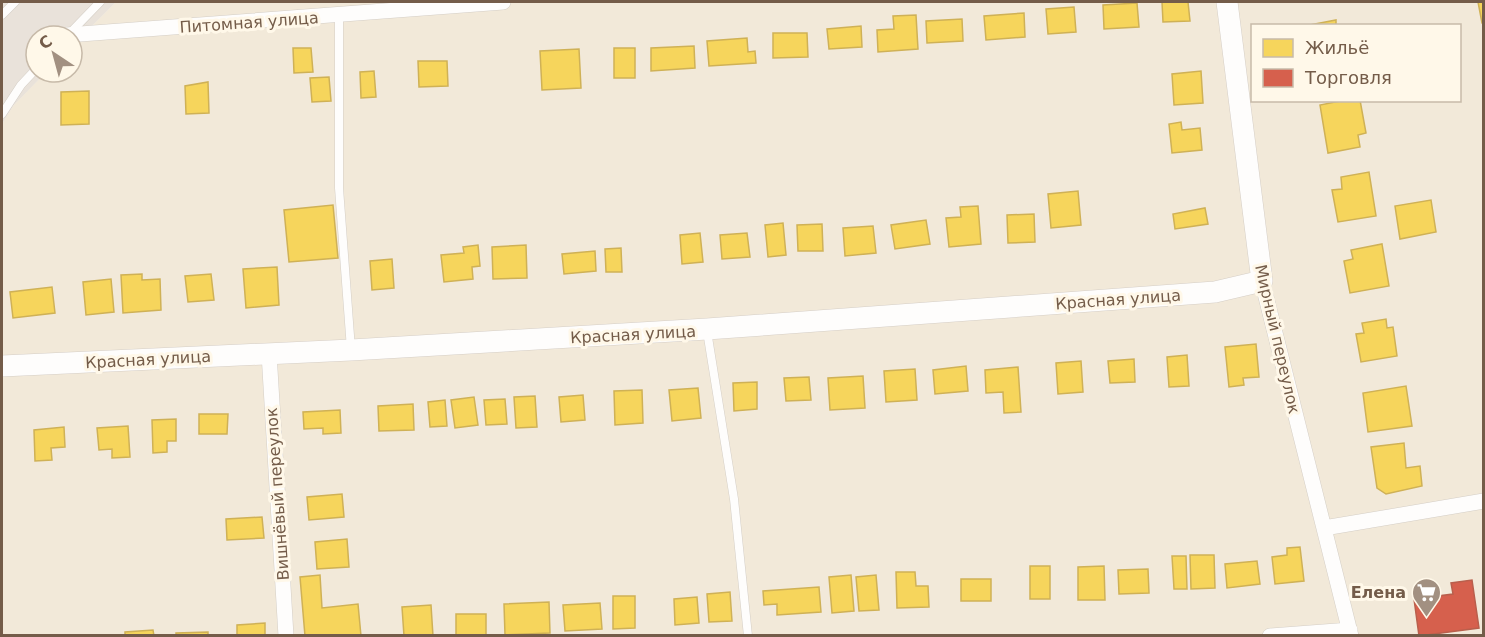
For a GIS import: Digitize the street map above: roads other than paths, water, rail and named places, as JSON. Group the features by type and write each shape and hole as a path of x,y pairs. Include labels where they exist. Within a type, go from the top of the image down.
{"street":[{"name":"Питомная улица","path":"84,35 503,2"},
{"name":"Мирный переулок","path":"1227,2 1262,281 1350,633"},
{"name":"Красная улица","path":"2,366 351,350 707,329 1215,292 1262,281"},
{"name":"Вишнёвый переулок","path":"269,353 286,636"},
{"path":"1324,528 1484,501"},
{"path":"1270,636 1350,633"}],"lane":[{"path":"2,15 15,2"},
{"path":"79,24 100,2"},
{"path":"339,15 339,188 351,350"},
{"path":"2,114 24,82"},
{"path":"707,329 734,499 748,636"}],"place":[{"name":"Елена","path":"1427,618"}]}
